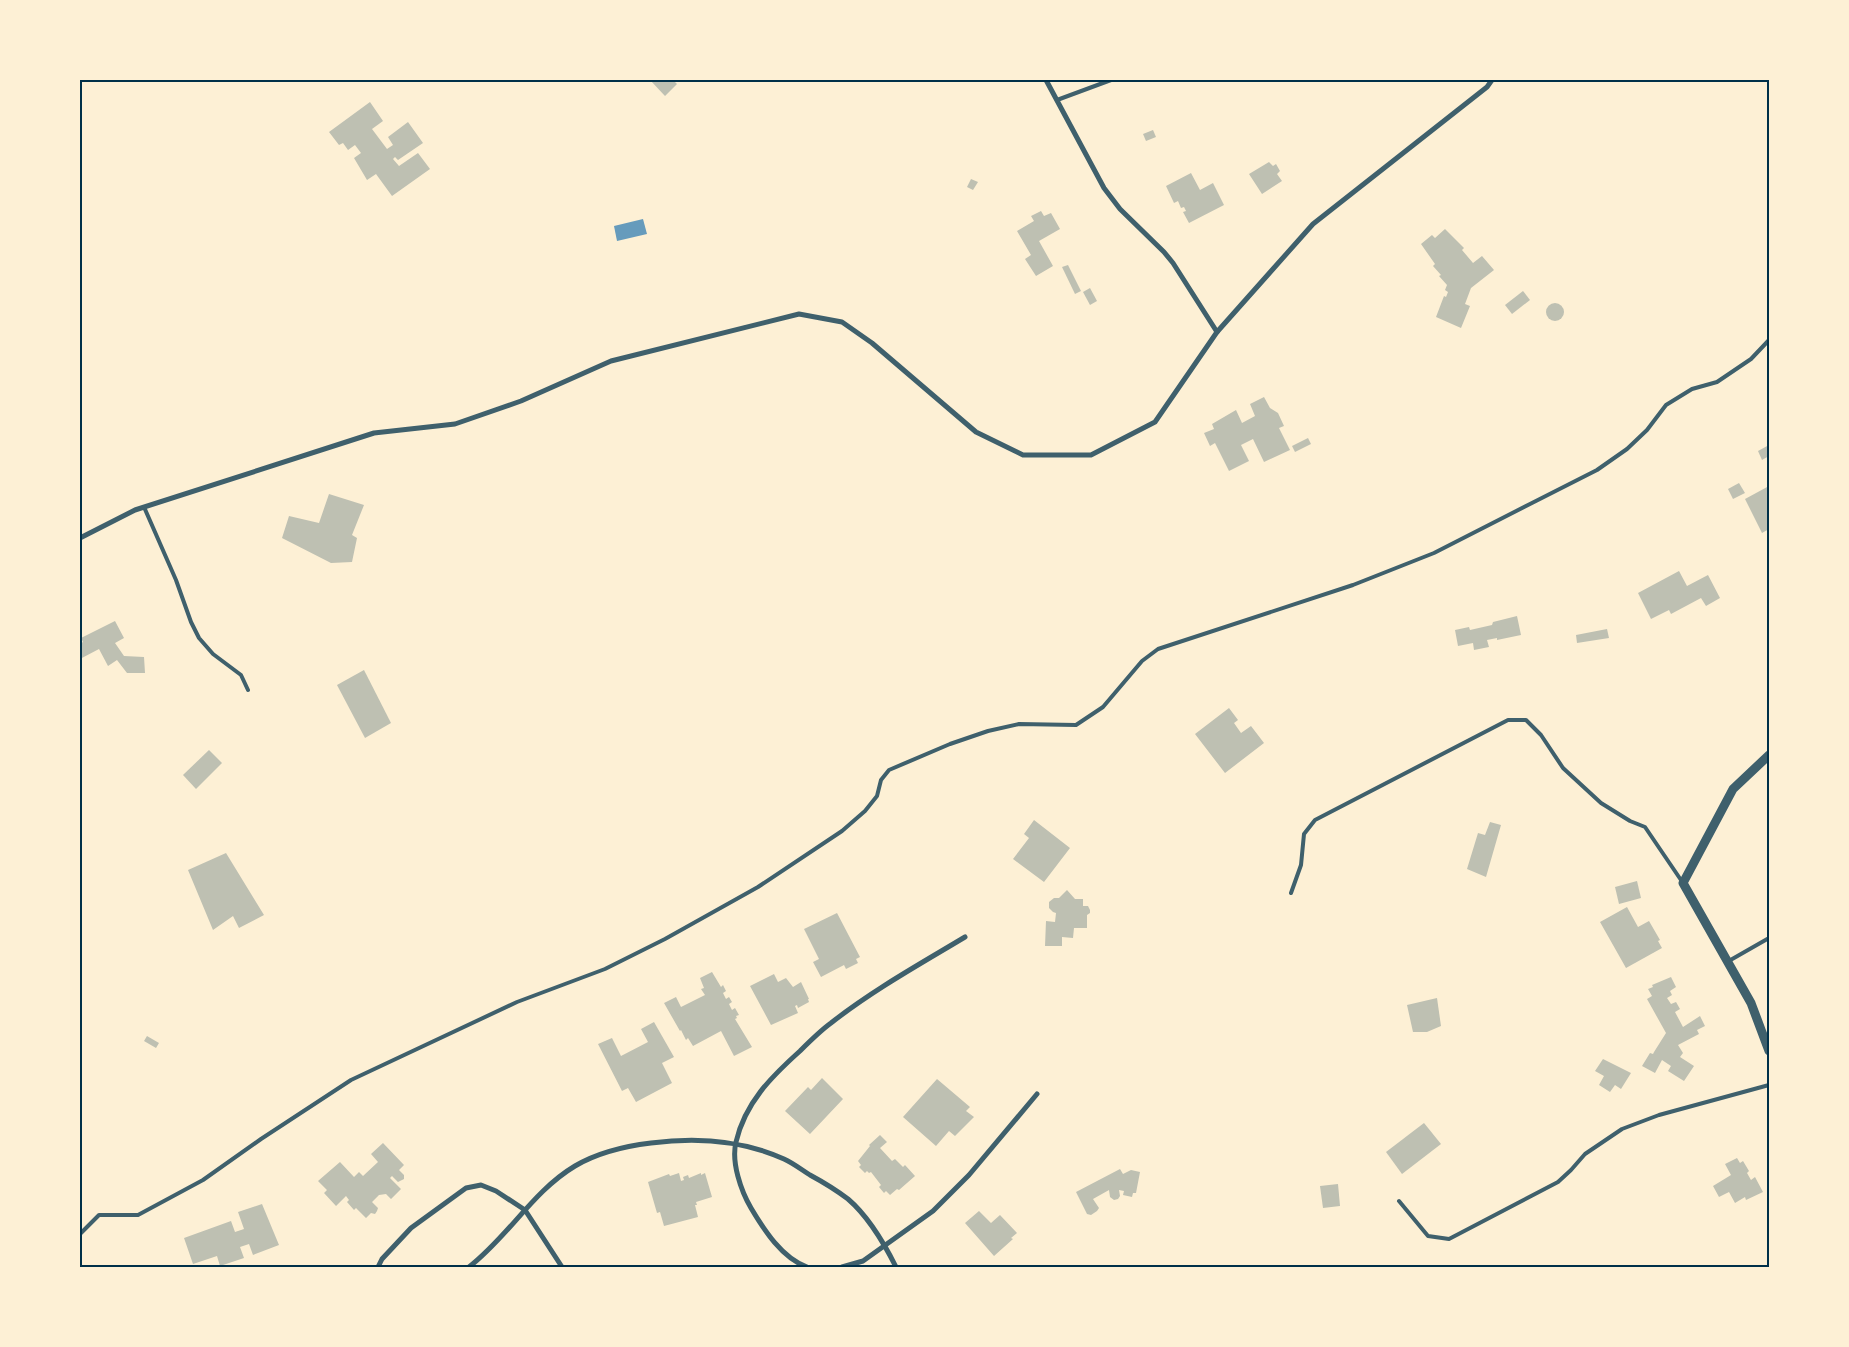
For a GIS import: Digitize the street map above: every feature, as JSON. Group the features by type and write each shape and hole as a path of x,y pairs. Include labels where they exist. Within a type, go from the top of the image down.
{"street":[{"path":"1046,80 1104,188 1120,209 1168,258 1217,332"},
{"path":"80,538 135,510 374,433 455,424 522,401 611,361 799,314 842,322 872,343 976,432 1023,455 1091,455 1155,422 1217,332 1313,224 1402,156 1487,87 1492,80"},
{"path":"1769,755 1733,789 1683,883 1751,1003 1769,1051"},
{"path":"807,1267 796,1263 779,1247 762,1226 746,1200 737,1177 735,1144 749,1107 764,1085 830,1023 874,991 965,937"},
{"path":"842,1267 863,1261 933,1210 969,1175 1037,1094"},
{"path":"469,1267 500,1238 547,1187 576,1166 605,1154 637,1145 670,1140 709,1140 759,1149 785,1159 849,1200 868,1221 885,1246 896,1267"},
{"path":"378,1267 382,1259 411,1228 466,1188 481,1185 496,1191 525,1210 562,1267"}],"lane":[{"path":"1057,100 1111,80"},
{"path":"80,1234 99,1215 138,1215 203,1180 261,1139 351,1080 517,1002 606,969 758,887 842,831 865,811 877,796 881,780 889,770 950,744 1019,724 1076,725 1102,707 1142,660 1158,649 1353,585 1425,556 1597,470 1627,450 1647,430 1666,405 1692,389 1717,382 1751,359 1769,340"},
{"path":"144,507 199,638 213,654 241,675 248,690"},
{"path":"1290,893 1301,865 1304,834 1315,820 1508,720 1526,720 1541,735 1563,768 1601,803 1630,821 1645,827 1683,883"},
{"path":"1727,962 1769,938"},
{"path":"1399,1201 1428,1236 1449,1239 1558,1182 1585,1154 1622,1129 1659,1115 1769,1085"}],"water":[{"path":"643,219 647,234 617,241 614,226"}],"building":[{"path":"650,80 677,80 675,82 677,84 665,96"},
{"path":"370,102 383,121 372,129 387,149 393,145 388,137 408,122 423,143 398,160 395,157 393,159 399,166 418,153 430,169 392,196 376,174 367,180 354,158 361,153 355,145 348,150 343,143 339,145 329,132"},
{"path":"1153,130 1156,137 1146,141 1143,134"},
{"path":"1269,162 1273,166 1276,164 1280,171 1277,174 1282,181 1262,194 1249,174"},
{"path":"1191,173 1200,190 1213,183 1224,205 1189,223 1183,212 1186,211 1184,207 1181,208 1178,201 1174,203 1166,186"},
{"path":"971,179 978,182 973,190 967,187"},
{"path":"1041,211 1044,216 1051,213 1060,229 1039,241 1053,266 1036,276 1025,259 1031,255 1017,231 1034,221 1031,216"},
{"path":"1445,229 1464,248 1462,250 1473,263 1482,256 1494,270 1471,288 1465,304 1470,306 1461,328 1436,317 1444,296 1446,297 1448,292 1445,290 1447,285 1439,276 1441,275 1433,266 1435,264 1421,244 1432,235 1435,238"},
{"path":"1068,265 1081,291 1075,294 1062,267"},
{"path":"1090,288 1097,301 1090,305 1083,292"},
{"path":"1523,291 1530,300 1512,314 1505,305"},
{"path":"1555,303 1561,306 1564,312 1561,318 1555,321 1549,318 1546,312 1549,306"},
{"path":"1264,397 1270,408 1278,413 1284,426 1279,428 1290,450 1264,462 1253,439 1241,445 1249,461 1229,471 1215,443 1210,446 1204,433 1214,429 1212,424 1236,410 1242,423 1255,416 1250,404"},
{"path":"1308,438 1311,444 1295,452 1292,446"},
{"path":"1769,445 1769,456 1762,460 1758,451"},
{"path":"1739,483 1745,493 1733,499 1728,489"},
{"path":"1769,486 1769,529 1762,533 1745,499"},
{"path":"329,494 364,505 352,535 357,538 352,562 331,563 282,538 289,516 319,523"},
{"path":"1679,571 1687,586 1708,575 1720,598 1706,606 1701,598 1671,614 1669,610 1651,619 1638,593"},
{"path":"1517,616 1521,635 1487,640 1489,647 1474,650 1473,643 1458,646 1455,630 1469,627 1470,630"},
{"path":"115,621 124,638 115,643 124,656 144,657 145,673 127,673 117,660 108,666 99,649 80,659 80,644 83,642 81,638"},
{"path":"1607,629 1609,638 1577,643 1576,635"},
{"path":"364,670 391,723 365,738 337,685"},
{"path":"1229,708 1238,720 1234,723 1241,733 1251,726 1264,743 1225,773 1195,734"},
{"path":"209,750 222,763 196,789 183,775"},
{"path":"1034,820 1070,848 1044,882 1013,859 1029,838 1024,834"},
{"path":"1490,822 1501,825 1486,877 1467,869 1478,833 1485,835"},
{"path":"226,853 264,915 239,928 233,916 213,930 188,870"},
{"path":"1637,881 1641,898 1619,904 1615,887"},
{"path":"1067,890 1075,899 1083,899 1083,906 1088,906 1090,913 1087,915 1087,928 1074,928 1073,938 1062,937 1062,946 1045,946 1046,921 1055,922 1056,913 1049,908 1049,902 1054,898 1059,898"},
{"path":"1627,907 1638,927 1649,921 1660,940 1658,941 1662,948 1626,968 1600,922"},
{"path":"837,913 860,957 856,959 858,963 846,969 844,965 821,977 813,962 819,959 804,929"},
{"path":"712,972 721,987 723,985 726,991 723,993 726,999 729,997 732,1002 729,1004 732,1010 735,1008 739,1015 735,1019 752,1047 734,1056 721,1031 693,1046 688,1038 686,1040 664,1003 676,997 681,1007 705,995 701,989 704,988 700,978"},
{"path":"774,974 778,982 786,978 793,987 801,982 809,1002 798,1008 797,1005 795,1006 798,1013 771,1025 750,986"},
{"path":"1671,977 1676,987 1670,991 1672,995 1667,998 1671,1004 1676,1002 1680,1009 1675,1012 1683,1027 1700,1016 1705,1026 1697,1030 1699,1034 1678,1045 1683,1053 1680,1057 1694,1066 1684,1081 1668,1071 1671,1066 1662,1060 1655,1073 1642,1066 1650,1053 1653,1054 1666,1033 1647,999 1652,996 1648,989 1653,987 1652,985"},
{"path":"1437,998 1441,1026 1427,1032 1413,1032 1407,1005"},
{"path":"654,1022 674,1057 662,1063 672,1083 636,1102 628,1088 622,1091 598,1044 612,1038 621,1056 648,1042 641,1029"},
{"path":"147,1036 159,1043 156,1048 144,1041"},
{"path":"1603,1059 1631,1073 1621,1089 1615,1085 1610,1092 1599,1085 1604,1076 1595,1071"},
{"path":"822,1078 843,1099 810,1134 785,1111 808,1087 811,1090"},
{"path":"937,1079 970,1107 966,1111 974,1117 955,1136 949,1131 936,1146 903,1117"},
{"path":"1424,1123 1441,1144 1402,1174 1386,1152"},
{"path":"880,1135 887,1142 880,1148 892,1161 895,1159 903,1167 905,1165 915,1176 890,1195 886,1191 884,1193 879,1187 881,1185 871,1172 867,1171 865,1173 859,1167 861,1165 858,1161 869,1145"},
{"path":"383,1143 404,1165 399,1170 404,1175 404,1179 398,1182 392,1176 390,1178 401,1189 391,1199 386,1194 379,1195 372,1202 378,1208 377,1211 375,1214 371,1213 366,1218 356,1208 354,1210 347,1202 349,1200 346,1196 336,1206 324,1193 327,1190 318,1181 340,1162 354,1177 359,1172 363,1176 378,1162 371,1154"},
{"path":"1737,1158 1740,1163 1743,1161 1749,1171 1747,1173 1751,1180 1755,1177 1763,1192 1746,1200 1745,1197 1735,1203 1729,1192 1719,1197 1713,1186 1731,1175 1725,1164"},
{"path":"1120,1169 1123,1174 1131,1170 1140,1172 1136,1193 1133,1193 1132,1197 1123,1195 1124,1191 1119,1190 1120,1196 1114,1200 1110,1197 1109,1190 1093,1199 1099,1208 1091,1215 1087,1214 1076,1192"},
{"path":"679,1173 681,1181 684,1180 683,1177 688,1175 689,1178 705,1173 712,1197 696,1202 698,1217 664,1226 660,1212 657,1213 648,1182 669,1174 670,1176"},
{"path":"1338,1184 1340,1206 1323,1208 1320,1186"},
{"path":"262,1204 279,1245 253,1255 249,1244 240,1247 244,1258 220,1266 217,1256 193,1264 184,1238 231,1221 235,1232 244,1229 238,1212"},
{"path":"979,1211 991,1223 1000,1215 1017,1233 994,1256 965,1223"}]}
